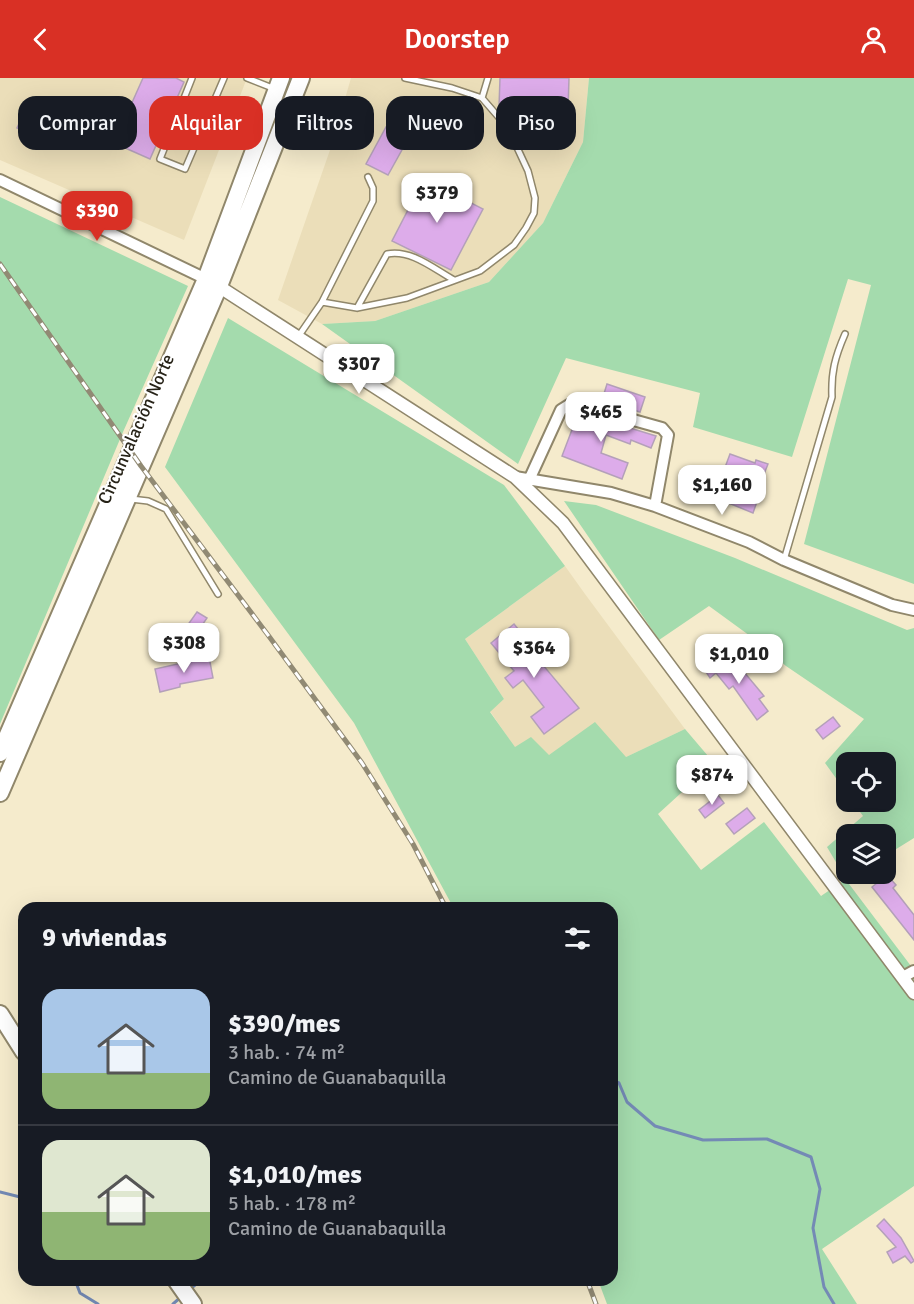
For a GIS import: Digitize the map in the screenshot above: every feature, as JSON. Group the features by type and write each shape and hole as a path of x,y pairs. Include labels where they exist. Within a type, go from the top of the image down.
{"highway":[{"name":"Circunvalación Norte","path":"294,96 301,78"},
{"path":"279,84 293,96"},
{"name":"Circunvalación Norte","path":"0,793 127,498 213,283 279,84"},
{"name":"Circunvalación Norte","path":"0,753 275,141"},
{"path":"2,1019 18,1043"},
{"path":"181,1286 192,1303"}],"street":[{"path":"0,180 213,283 515,477 569,532 908,974 914,993"},
{"path":"529,480 561,410 576,404 662,428 668,435 655,506"},
{"path":"515,477 611,493 655,506 749,542 784,560 892,605 914,610"}],"lane":[{"path":"192,78 160,159 185,169 224,78"},
{"path":"247,78 279,84"},
{"path":"405,78 452,88 476,96"},
{"path":"483,96 488,78"},
{"path":"322,302 357,308 407,298 480,271 514,245 534,213 535,198 528,171 508,128 484,100"},
{"path":"297,339 322,302 373,201 373,188 368,177"},
{"path":"357,308 387,254 398,252 408,255 454,280"},
{"path":"784,560 832,397 831,376 835,357 845,334"},
{"path":"127,498 148,501 166,509 218,594"}],"shaded area":[{"path":"0,78 247,78 240,96 149,96 149,150 219,150 184,240 0,160"},
{"path":"351,78 589,78 583,142 543,223 489,282 375,321 322,324 278,300 330,150 374,150 374,96 346,96"},
{"path":"565,566 685,729 626,757 549,755 515,748 490,711 504,699 465,639"}],"green space":[{"path":"589,78 914,78 914,584 804,544 871,285 848,279 792,457 693,427 700,393 566,358 518,464 322,324 375,321 489,282 543,223 583,142"},
{"path":"0,197 188,286 123,432 0,724"},
{"path":"228,318 504,485 565,566 465,639 504,699 490,712 515,747 531,737 549,755 595,722 626,757 685,729 714,763 658,814 701,870 764,822 821,896 839,884 849,884 914,970 914,1186 822,1249 857,1304 607,1304 600,1286 618,1286 618,902 450,902 354,723 165,467"},
{"path":"564,501 596,505 735,558 907,630 914,628 914,838 896,849 896,824 854,824 863,816 860,812 896,812 896,752 836,752 836,778 825,763 864,719 786,666 757,641 709,606 659,640"},
{"path":"836,839 836,862 827,847"}],"building":[{"path":"143,78 176,78 184,82 178,96 149,96 149,150 154,150 150,159 130,150 137,150 137,96 135,96"},
{"path":"500,78 569,78 568,96 499,96"},
{"path":"386,127 386,150 402,150 388,175 366,164"},
{"path":"426,175 440,183 438,186 483,209 451,270 392,241"},
{"path":"607,384 645,397 640,412 602,400"},
{"path":"576,412 656,436 651,448 631,440 630,444 606,435 601,453 628,463 622,479 562,456"},
{"path":"730,454 755,463 756,460 768,464 757,492 760,493 753,513 714,497"},
{"path":"197,612 207,618 192,640 182,633"},
{"path":"514,624 535,650 532,652 579,708 544,734 531,717 544,707 523,680 513,688 505,678 514,671 491,643"},
{"path":"720,656 732,671 739,666 764,696 759,699 768,711 757,720 733,686 729,689 716,673 710,678 704,669"},
{"path":"209,657 213,678 180,684 180,687 160,692 155,669"},
{"path":"833,717 840,726 823,739 816,730"},
{"path":"718,795 724,803 705,818 699,810"},
{"path":"747,808 755,818 734,834 726,824"},
{"path":"876,884 896,885 893,888 914,915 914,940 872,887"},
{"path":"884,1219 901,1238 914,1261 911,1263 905,1256 893,1263 887,1252 896,1247 877,1226"}],"waterway":[{"path":"618,1083 627,1102 655,1126 703,1140 767,1139 811,1157 820,1189 813,1228 824,1287 834,1304"},
{"path":"0,1192 18,1196"},
{"path":"77,1286 80,1293 98,1304"},
{"path":"189,1290 194,1286"},
{"path":"173,1304 181,1297"}],"railway":[{"path":"0,264 141,466 362,763 413,844 443,902"},
{"path":"589,1286 596,1304"}]}
